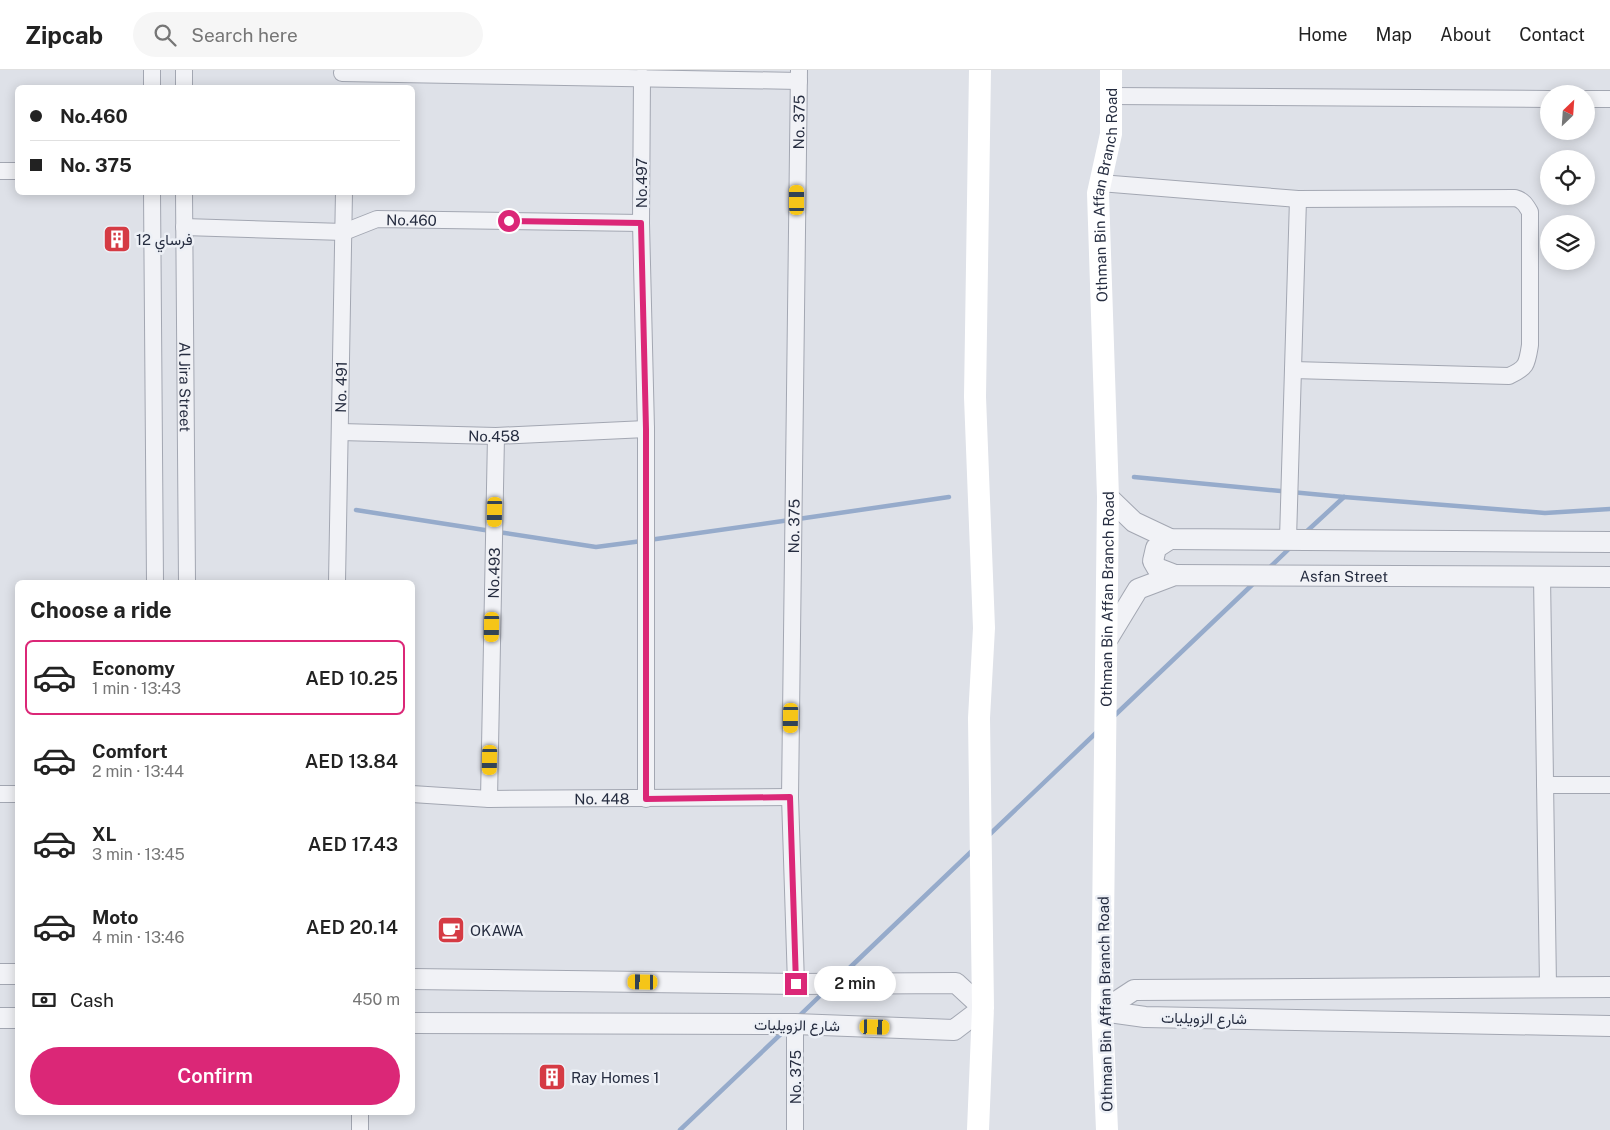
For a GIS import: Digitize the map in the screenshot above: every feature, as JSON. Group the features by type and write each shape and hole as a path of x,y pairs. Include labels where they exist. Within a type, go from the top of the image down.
{"main road":[{"path":"978,1130 983,1008 979,718 984,628 975,397 980,70"},
{"name":"Othman Bin Affan Branch Road","path":"1106,1130 1102,1011 1108,496 1098,193 1111,134 1112,70"}],"street":[{"path":"152,70 152,85"},
{"path":"184,70 184,85"},
{"path":"342,77 799,76"},
{"name":"No. 375","path":"796,984 790,797 799,76"},
{"name":"No.497","path":"642,77 641,223 646,429 646,799"},
{"path":"1111,96 1540,99"},
{"path":"1595,99 1610,99"},
{"path":"0,171 15,170"},
{"path":"1100,183 1298,199 1515,198 1522,200 1530,212 1530,345 1527,362 1523,370 1509,376 1293,370"},
{"name":"Al Jira Street","path":"152,195 155,580"},
{"name":"Al Jira Street","path":"184,195 187,580"},
{"name":"No. 491","path":"337,580 344,195"},
{"path":"1288,539 1298,199"},
{"name":"No.460","path":"184,227 344,232 377,219 641,223"},
{"name":"No.458","path":"340,432 496,436 646,429"},
{"name":"No.493","path":"489,798 496,436"},
{"path":"1108,496 1134,522 1170,539 1610,542"},
{"path":"1170,539 1156,548 1153,562 1158,568 1175,575"},
{"name":"Asfan Street","path":"1107,640 1138,588 1175,575 1610,577"},
{"path":"1542,576 1548,986"},
{"path":"1545,785 1610,785"},
{"path":"0,794 15,794"},
{"name":"No. 448","path":"415,794 489,798 646,799 790,797"},
{"path":"0,974 15,974"},
{"path":"415,979 796,984 956,983 983,1008"},
{"name":"شارع الزويليات","path":"1102,1011 1134,990 1610,987"},
{"name":"شارع الزويليات","path":"415,1023 795,1024 954,1030 983,1008"},
{"name":"شارع الزويليات","path":"1102,1011 1145,1017 1610,1026"},
{"path":"0,1018 15,1018"},
{"name":"No. 375","path":"795,1024 795,1130"},
{"path":"360,1115 360,1130"}],"waterway":[{"path":"1134,477 1344,497 1545,513 1610,509"},
{"path":"798,519 949,497"},
{"path":"1306,532 1344,497"},
{"path":"356,510 491,531"},
{"path":"649,540 790,520"},
{"path":"498,532 596,547 642,541"},
{"path":"1268,569 1292,546"},
{"path":"1113,717 1254,583"},
{"path":"989,835 1098,731"},
{"path":"840,977 973,850"},
{"path":"798,1017 825,991"},
{"path":"680,1130 784,1031"}],"place":[{"name":"فرساي 12","path":"117,239"},
{"name":"OKAWA","path":"451,930"},
{"name":"Ray Homes 1","path":"552,1077"}],"route":[{"path":"509,221 641,223 646,429 646,799 790,797 796,984"}]}
